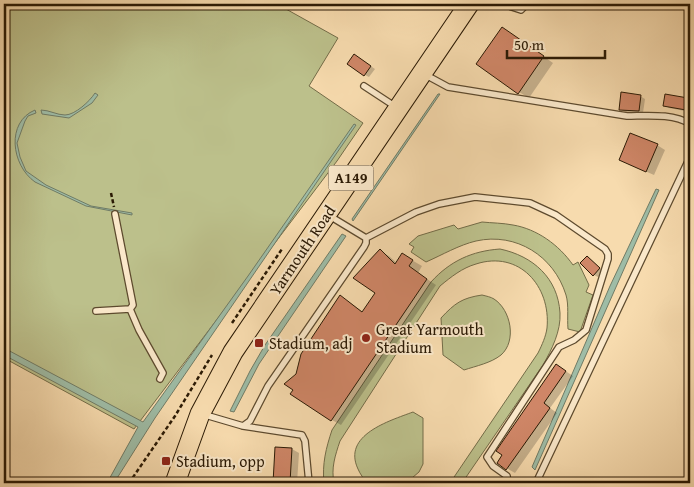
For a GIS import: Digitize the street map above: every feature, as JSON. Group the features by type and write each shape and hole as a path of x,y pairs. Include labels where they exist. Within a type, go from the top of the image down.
{"main road":[{"name":"Yarmouth Road","path":"174,483 200,414 233,352 469,4"}],"lane":[{"path":"503,4 521,10 527,4"},
{"path":"422,73 448,87 627,116 674,118 690,124"},
{"path":"364,86 397,108"},
{"path":"536,483 690,157"},
{"path":"366,238 416,212 439,204 475,197 530,203 550,212 600,245 608,254 586,330 574,340 559,347 487,457 493,466 506,476 508,483"},
{"path":"114,211 133,305 130,309"},
{"path":"326,214 366,238"},
{"path":"243,426 250,421 268,386 364,248 366,238"},
{"path":"96,311 130,309"},
{"path":"130,309 139,330 163,373 160,379"},
{"path":"200,414 243,426 302,435 305,441 309,483"}],"path":[{"path":"111,192 114,211"}],"green space":[{"path":"4,4 277,4 338,38 309,86 363,123 337,161 134,429 4,358"},
{"path":"482,222 509,224 531,230 547,239 573,265 578,262 589,285 586,292 593,295 580,332 568,329 566,295 560,281 543,258 532,250 505,240 491,239 470,243 426,262 411,252 414,247 409,244 418,236 454,225 458,229"},
{"path":"500,249 512,252 533,263 549,279 558,300 560,320 553,346 543,365 462,483 450,483 538,353 544,341 547,328 544,298 538,286 529,275 518,267 506,262 492,261 476,264 457,273 440,286 340,441 333,467 334,483 324,483 325,456 332,430 431,282 446,268 462,258 480,252"},
{"path":"482,295 494,299 505,310 510,326 509,342 506,349 497,358 464,370 443,355 441,318 459,302"},
{"path":"413,412 423,418 423,464 419,472 406,483 367,483 359,471 355,457 356,447 370,431"}],"shaded area":[{"path":"95,93 98,95 92,103 69,118 42,114 41,110 62,115 73,113 90,100"},
{"path":"438,94 440,94 353,221 352,219"},
{"path":"35,110 36,113 28,116 25,121 17,143 26,171 46,185 91,206 132,213 132,215 86,206 35,182 27,175 17,155 16,134 19,124 26,116"},
{"path":"354,124 356,125 155,418 114,483 107,483 138,427 4,355 4,348 143,422"},
{"path":"656,189 659,190 535,470 532,467 610,286"},
{"path":"342,234 346,236 259,364 234,412 230,411 265,345"}],"building":[{"path":"502,27 544,56 518,94 476,64"},
{"path":"354,54 371,66 364,76 347,64"},
{"path":"621,92 641,95 639,111 619,110"},
{"path":"665,94 688,98 686,110 663,106"},
{"path":"630,133 658,144 646,172 619,160"},
{"name":"Great Yarmouth Stadium","path":"380,249 395,264 402,253 413,260 409,266 427,279 331,421 290,394 293,390 284,384 296,374 301,354 340,295 362,312 375,293 353,278"},
{"path":"587,256 600,268 593,276 580,263"},
{"path":"556,364 566,371 544,403 550,408 506,470 497,463 502,455 496,451"},
{"path":"275,447 292,448 290,483 273,483"}],"place":[{"name":"Great Yarmouth Stadium","path":"366,338"},
{"name":"Stadium, adj","path":"259,343"},
{"name":"Stadium, opp","path":"166,461"}]}
